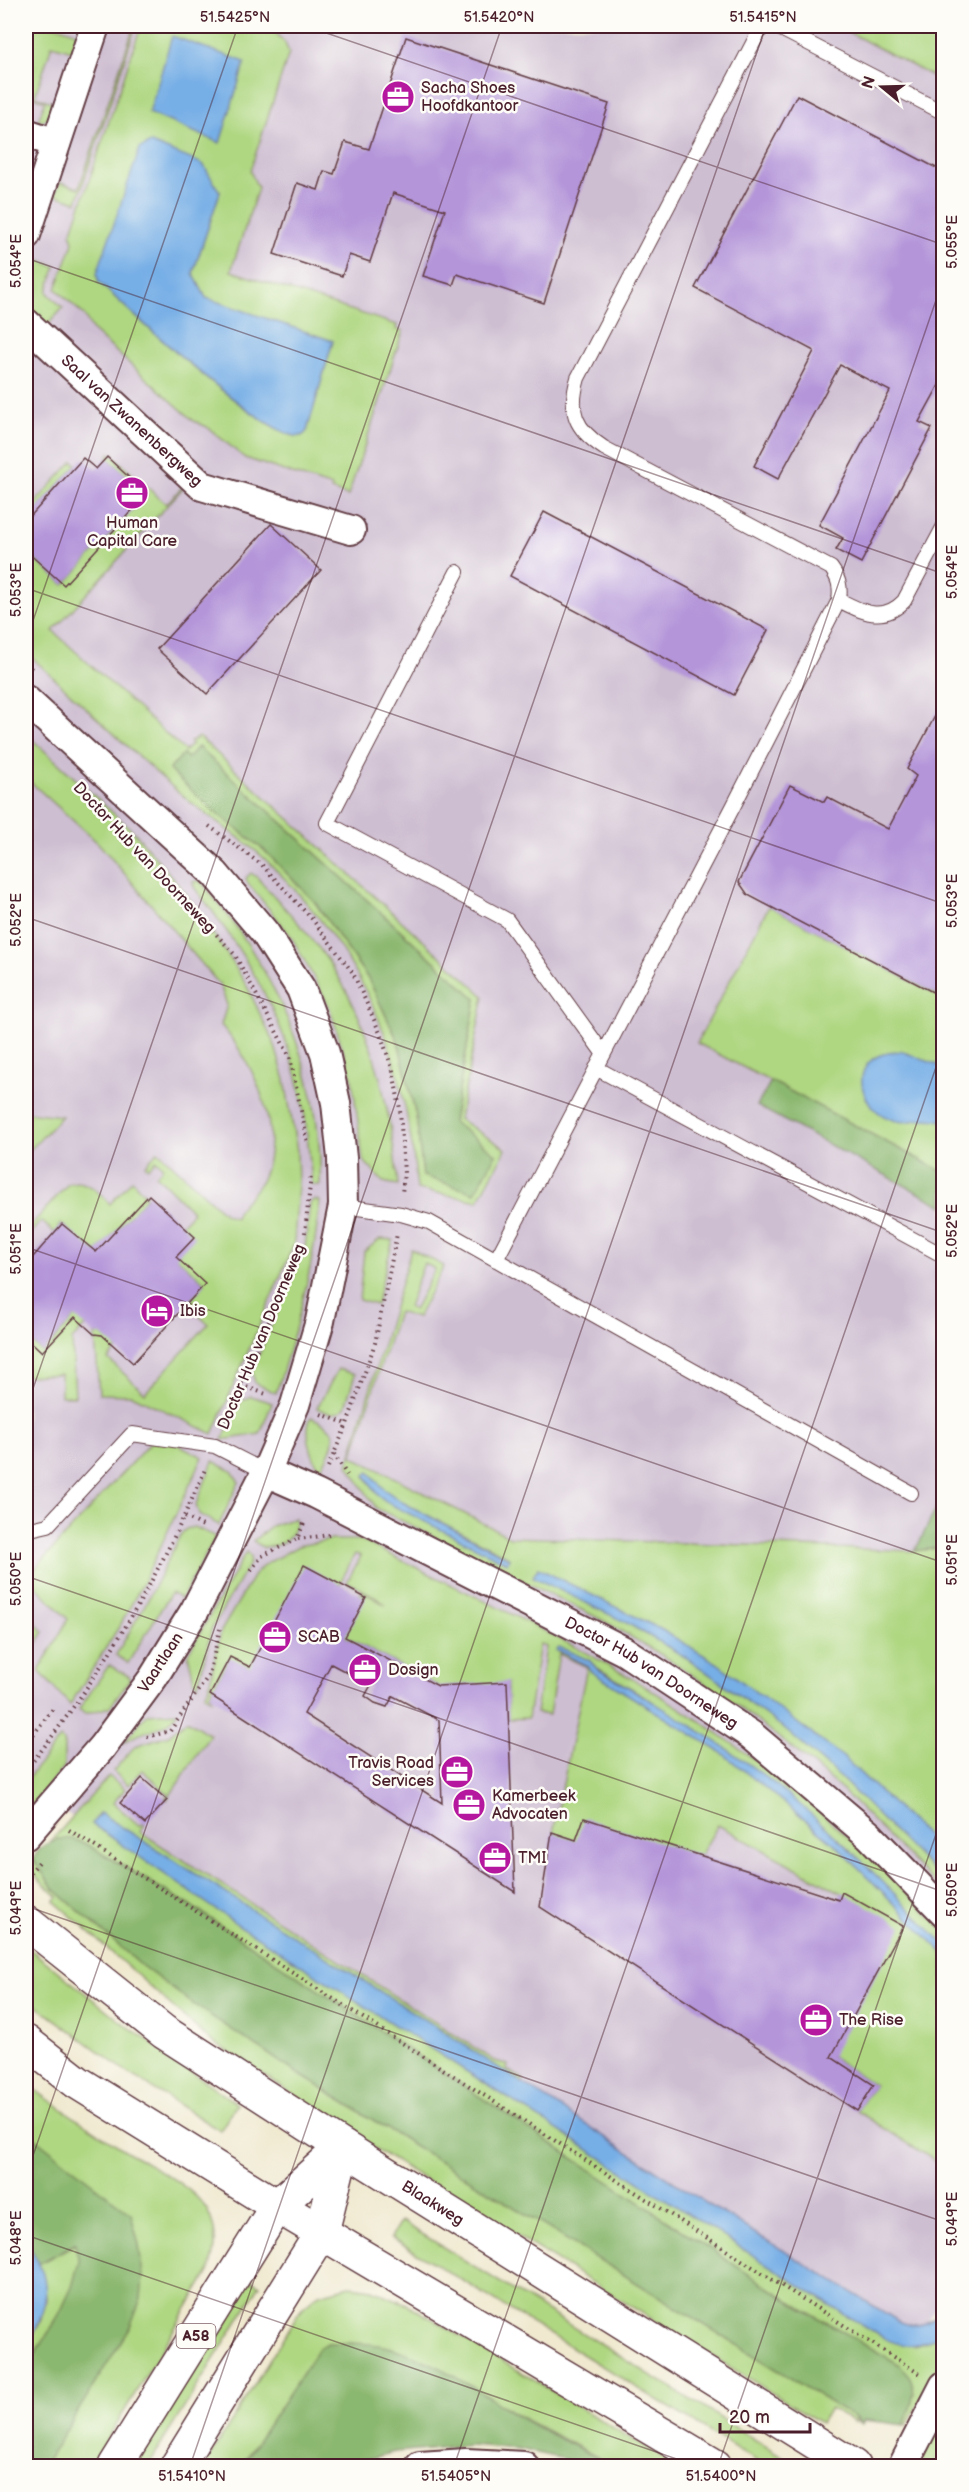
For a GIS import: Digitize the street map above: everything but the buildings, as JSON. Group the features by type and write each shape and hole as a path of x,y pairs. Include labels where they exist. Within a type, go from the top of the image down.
{"main road":[{"name":"Blaakweg","path":"26,1922 155,2025 343,2147 851,2465"},
{"path":"26,2042 77,2082 277,2206 715,2466"},
{"path":"277,2206 343,2147"},
{"path":"177,2466 322,2232 343,2147"},
{"name":"A58","path":"115,2466 277,2206"}],"street":[{"path":"26,235 95,26"},
{"path":"26,133 56,143"},
{"name":"Saal van Zwanenbergweg","path":"26,323 202,486 351,530"},
{"name":"Doctor Hub van Doorneweg","path":"26,700 215,874 266,933 301,989 325,1053 336,1103 342,1158 343,1206 320,1321 295,1405 266,1472 316,1494 624,1651 751,1735 869,1835 944,1912"},
{"name":"Vaartlaan","path":"35,1845 153,1677 195,1610 266,1472"},
{"path":"903,2466 943,2387"},
{"path":"420,2466 466,2463 524,2466"}],"lane":[{"path":"496,1260 734,805 838,600 841,588 831,568 604,448 581,429 572,399 578,378 762,26"},
{"path":"775,26 944,113"},
{"path":"838,600 864,613 879,614 896,609 904,601 944,526"},
{"path":"457,572 327,823 507,920 603,1053"},
{"path":"596,1068 944,1256"},
{"path":"343,1206 401,1214 429,1222 912,1493"},
{"path":"26,1530 48,1525 132,1434 215,1446 266,1472"}],"path":[{"path":"26,664 34,672"},
{"path":"207,824 262,865 312,919 353,974 380,1033 393,1071 400,1109 404,1173 401,1214 375,1343 347,1424 297,1539 262,1556 248,1574"},
{"name":"Doctor Hub van Doorneweg","path":"125,834 235,955 290,1057 310,1149"},
{"name":"Doctor Hub van Doorneweg","path":"26,1770 66,1720 127,1626 185,1517 304,1240 311,1172"},
{"path":"141,1738 170,1731 179,1720 209,1676 220,1626"},
{"path":"26,1744 55,1706"},
{"path":"66,1828 943,2387"},
{"path":"26,1877 35,1845"}],"shaded area":[{"path":"26,26 943,26 944,2295 917,2338 26,1788"}],"green space":[{"path":"29,26 58,26 77,33 72,51 52,45 35,96 54,103 49,116 42,121 38,121 45,101 26,94 26,35"},
{"path":"134,26 136,26 77,202 55,195 60,182 79,188"},
{"path":"141,26 247,26 264,31 263,26 270,26 285,43 289,53 250,171 258,188 231,271 397,325 396,329 403,331 348,496 331,490 332,487 245,458 207,427 194,421 93,331 84,315 56,289 73,243 71,234","holes":["220,192 193,273 206,298 333,341 307,431 303,435 284,432 259,418 165,343 98,281"]},
{"path":"837,26 943,26 943,82"},
{"path":"31,258 56,266 47,292 63,308 45,328 30,304 26,287"},
{"path":"110,453 166,504 183,488 53,631 185,751 192,744 190,742 199,737 484,996 459,1119 506,1149 478,1201 417,1189 403,1095 391,1052 375,1011 356,973 332,935 303,899 259,854 183,796 26,652 26,551 64,585 147,494 107,457","holes":["198,747 476,999 453,1122 496,1154 423,1176 416,1116 398,1041 369,980 314,901 264,850 234,827 183,754 188,758"]},
{"path":"73,461 77,465 26,521 26,513"},
{"path":"26,734 134,832 184,891 248,988 275,1046 285,1080 297,1151 298,1185 294,1244 213,1434 132,1395 99,1394 95,1334 102,1334 118,1348 108,1359 145,1393 208,1324 187,1304 205,1283 175,1256 181,1225 193,1212 156,1175 163,1167 156,1160 148,1168 145,1165 158,1151 225,1214 235,1218 239,1208 261,1181 268,1161 270,1141 263,1098 245,1059 221,1025 227,1005 220,985 99,844 26,778"},
{"path":"198,747 476,999 453,1122 496,1154 475,1193 423,1176 416,1116 398,1041 369,980 314,901 264,850 215,812 169,770 183,754 188,758"},
{"path":"251,873 258,878 318,947 345,988 358,1014 385,1097 398,1185 383,1182 363,1160 352,1078 329,1006 291,936 247,882 246,878"},
{"path":"200,881 250,948 289,1022 303,1061 313,1102 319,1143 320,1185 313,1185 312,1182 300,1090 279,1025 241,953 194,887 193,882"},
{"path":"769,906 943,998 943,1172 697,1043"},
{"path":"771,1081 943,1172 943,1206 757,1106"},
{"path":"26,1112 62,1116 32,1148 26,1151"},
{"path":"132,1180 147,1197 95,1254 61,1223 55,1233 41,1221 26,1238 26,1231 68,1184 80,1182 86,1184 110,1204"},
{"path":"313,1200 320,1201 309,1274 276,1393 255,1383 252,1371 305,1247 310,1204"},
{"path":"380,1239 393,1240 376,1305 359,1300 364,1252"},
{"path":"411,1249 444,1266 417,1318 398,1312 352,1456 510,1537 915,1551 943,1547 943,1851 843,1757 717,1663 662,1630 538,1568 534,1577 627,1623 687,1658 781,1726 840,1777 943,1881 943,1891 844,1792 810,1762 739,1707 670,1660 604,1621 376,1508 348,1465","holes":["424,1263 435,1269 414,1310 408,1307","369,1472 384,1489 402,1502 509,1557 507,1562 390,1504 378,1495 365,1476"]},
{"path":"79,1312 85,1318 85,1326 72,1340 75,1396 61,1396 61,1374 26,1376 26,1337 43,1353"},
{"path":"338,1369 355,1374 345,1407 335,1413 327,1413 317,1408"},
{"path":"251,1396 272,1403 260,1434 222,1440 241,1401"},
{"path":"311,1417 327,1426 333,1435 330,1452 319,1470 308,1437"},
{"path":"158,1434 203,1457 144,1581 122,1622 70,1705 39,1671 68,1619 27,1577"},
{"path":"213,1461 232,1471 239,1482 219,1525 199,1514 196,1505"},
{"path":"943,1495 943,1547 915,1551"},
{"path":"295,1518 293,1531 282,1543 264,1548 253,1541 271,1526"},
{"path":"194,1527 215,1538 181,1599 171,1593 128,1663 116,1655 146,1603 181,1534 186,1529"},
{"path":"329,1540 361,1540 541,1629 671,1702 744,1752 804,1799 889,1875 943,1929 943,1943 842,1842 648,1698 596,1667 589,1660 556,1650 588,1666 590,1671 722,1753 836,1845 943,1953 943,2166 857,2111 874,2085 831,2056 842,1893 718,1825 700,1856 577,1841 553,1833 587,1667 559,1654 549,1715 536,1713 546,1647 540,1644 528,1718 508,1719 507,1683 444,1686 444,1689 340,1634 362,1591 386,1605 376,1597 347,1582 361,1556 355,1554 339,1585 251,1668 230,1658 209,1694 212,1699 205,1695 221,1631 254,1575 264,1565 298,1546"},
{"path":"246,1552 250,1556 250,1562 212,1628 198,1685 194,1681 188,1654"},
{"path":"26,1613 44,1632 28,1657 26,1654"},
{"path":"109,1665 130,1677 130,1680 110,1707 85,1714 79,1709"},
{"path":"177,1712 168,1723 137,1735 122,1744 147,1714"},
{"path":"187,1720 210,1735 167,1800 165,1799 168,1794 142,1770 128,1785 113,1771 135,1746 169,1735"},
{"path":"60,1738 64,1741 64,1767 26,1812 26,1781"},
{"path":"109,1776 125,1789 113,1803 140,1826 145,1824 140,1832 495,2061 508,2065 507,2070 524,2080 521,2083 99,1813 92,1824 240,1926 849,2317 914,2346 927,2342 943,2332 943,2356 907,2425 904,2425 914,2393 902,2366 783,2297 191,1906 84,1843 51,1841"},
{"path":"57,1839 72,1839 84,1843 191,1906 783,2297 902,2366 912,2381 914,2394 904,2425 864,2420 862,2424 294,2071 193,2004 142,1966 54,1889 33,1859 40,1848"},
{"path":"33,1859 54,1889 142,1966 193,2004 294,2071 859,2422 855,2420 854,2422 830,2408 821,2423 346,2131 347,2129 211,2041 54,1901 58,1897 26,1867"},
{"path":"26,1946 119,2020 237,2104 220,2131 127,2072 26,1998"},
{"path":"26,2083 87,2126 181,2184 207,2210 215,2233 214,2256 209,2272 91,2466 26,2466 26,2349 40,2323 47,2300 38,2264 75,2244 26,2207"},
{"path":"26,2131 131,2214 139,2245 143,2276 141,2298 130,2327 44,2466 26,2466 26,2368 57,2319 72,2287 79,2262 75,2244 38,2264 26,2243"},
{"path":"401,2221 798,2466 765,2466 391,2237"},
{"path":"244,2275 260,2285 148,2466 125,2466"},
{"path":"350,2286 372,2289 409,2305 677,2466 614,2466 528,2421 447,2372 417,2357 390,2348 328,2343 320,2347 244,2462 251,2466 204,2466 302,2308 319,2294"},
{"path":"328,2343 377,2345 410,2354 460,2380 525,2420 614,2466 594,2466 520,2449 470,2445 395,2452 341,2466 251,2466 244,2462 312,2358 320,2347"},
{"path":"943,2413 943,2446 933,2466 919,2462"}],"water":[{"path":"172,36 245,62 220,143 149,113"},
{"path":"151,143 203,164 220,192 193,273 206,298 333,341 307,431 302,436 284,432 259,418 230,396 165,343 98,281 97,273 140,148"},
{"path":"901,1051 943,1067 943,1121 925,1119 902,1122 893,1120 879,1113 866,1098 862,1079 869,1062 880,1055"},
{"path":"369,1472 384,1489 402,1502 509,1558 507,1563 390,1504 378,1495 365,1475"},
{"path":"538,1568 662,1630 717,1663 843,1757 943,1851 943,1881 840,1777 781,1726 687,1658 627,1623 533,1577"},
{"path":"559,1647 589,1660 596,1668 696,1728 791,1797 831,1832 943,1943 943,1953 836,1845 722,1753 590,1671 588,1666 556,1650"},
{"path":"100,1813 455,2039 706,2203 895,2319 909,2324 922,2324 933,2318 943,2306 943,2332 930,2340 906,2345 872,2332 240,1926 92,1824"},
{"path":"26,2243 42,2270 46,2296 40,2321 26,2349"}],"place":[{"name":"Sacha Shoes Hoofdkantoor","path":"398,97"},
{"name":"Human Capital Care","path":"132,493"},
{"name":"Ibis","path":"157,1311"},
{"name":"SCAB","path":"275,1637"},
{"name":"Dosign","path":"365,1670"},
{"name":"Travis Road Services","path":"457,1772"},
{"name":"Kamerbeek Advocaten","path":"469,1805"},
{"name":"TMI","path":"495,1858"},
{"name":"The Rise","path":"816,2020"}]}
